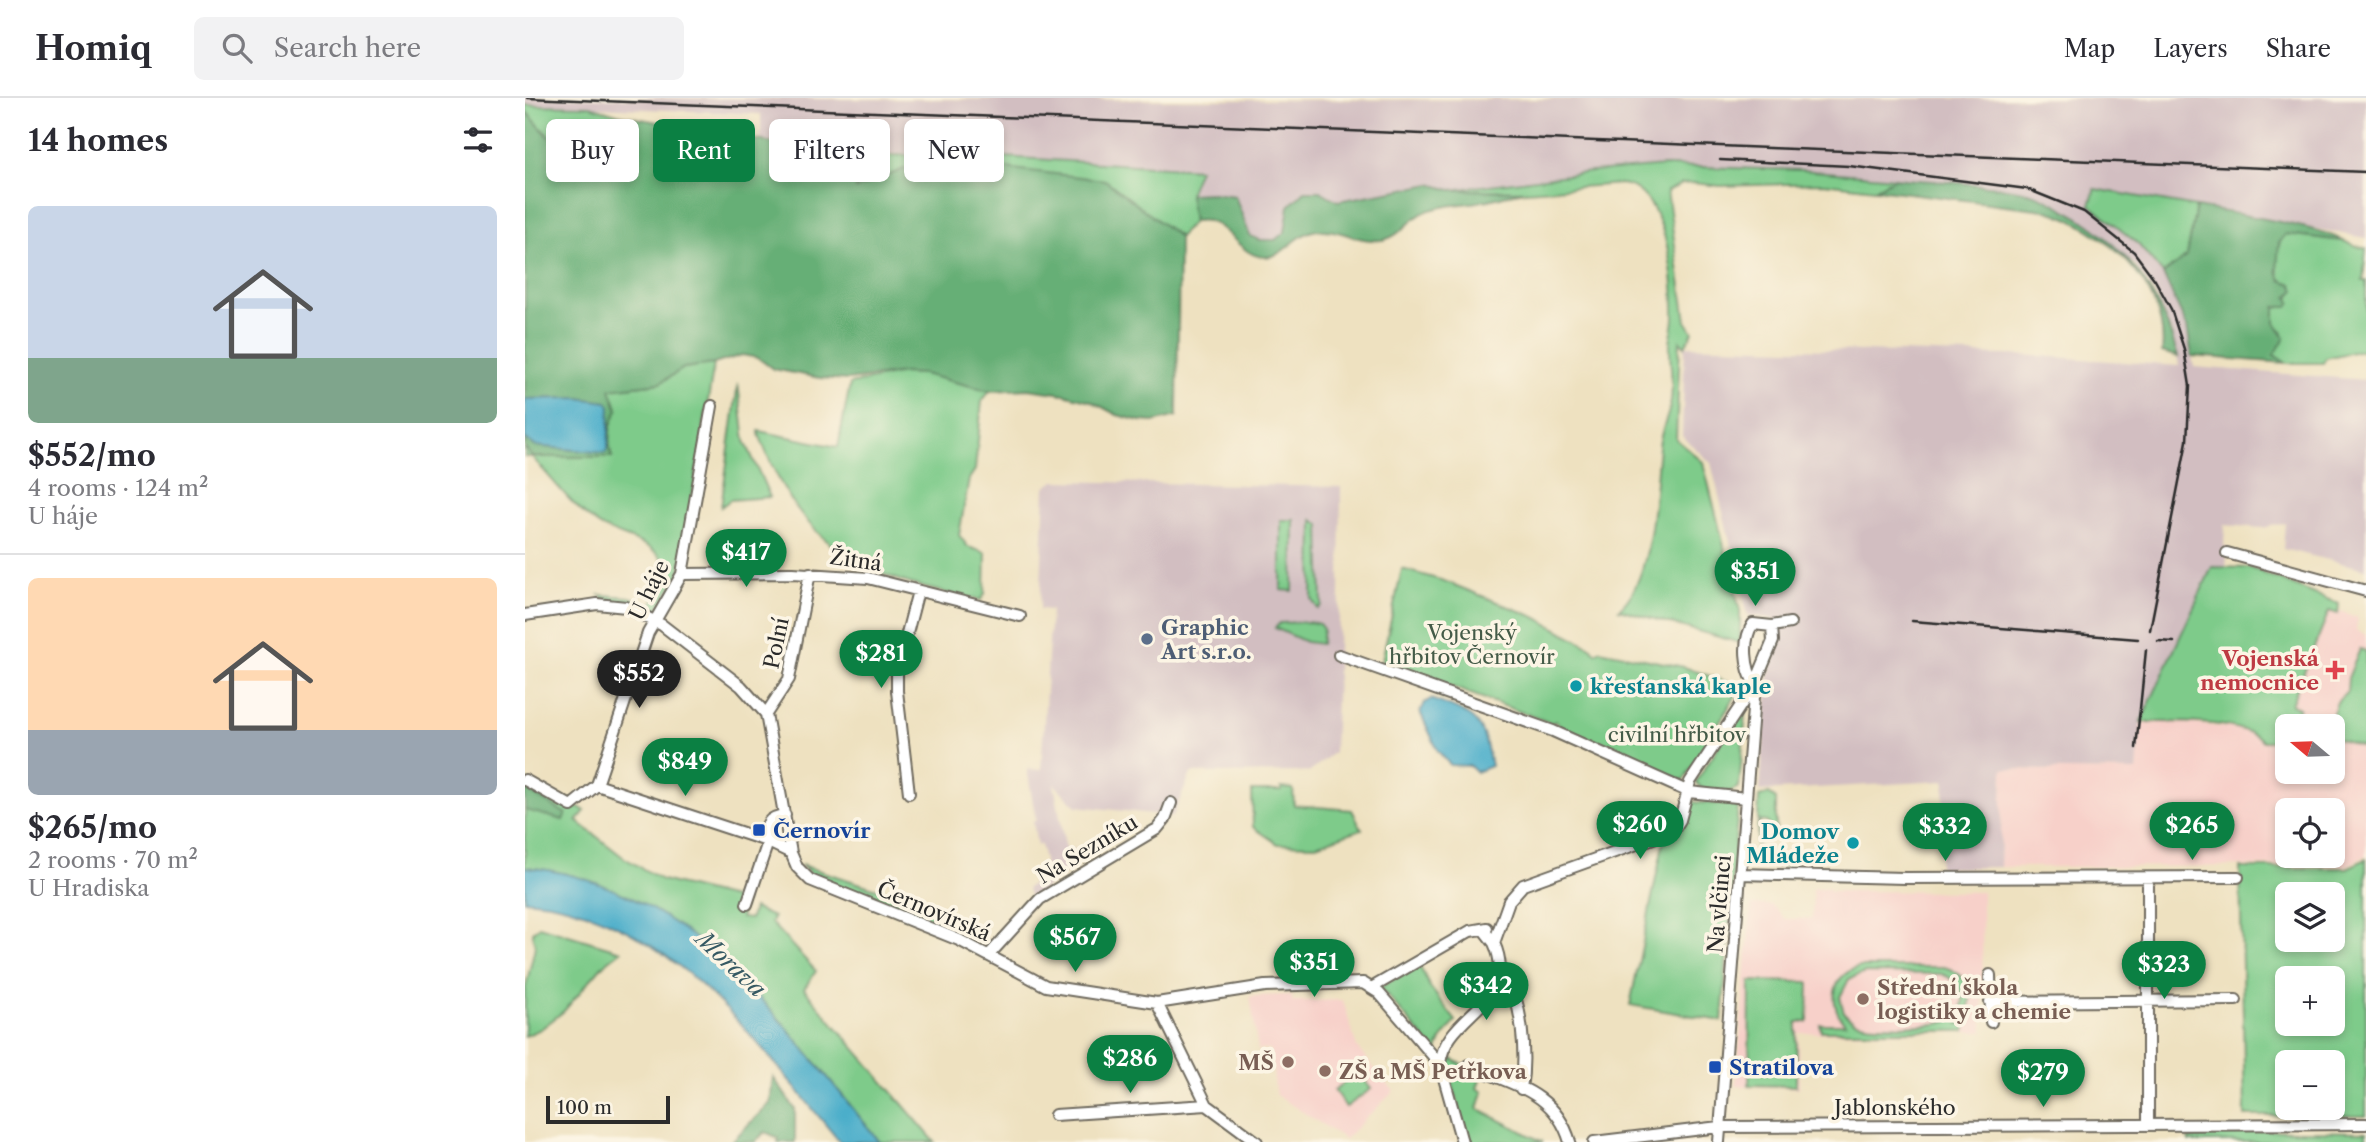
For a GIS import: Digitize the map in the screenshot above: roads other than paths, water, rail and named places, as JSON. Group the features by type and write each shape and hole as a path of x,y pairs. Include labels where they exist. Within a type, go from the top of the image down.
{"street":[{"name":"U háje","path":"597,785 646,640 682,574 712,406"},
{"path":"2227,553 2366,591"},
{"name":"Žitná","path":"682,574 810,573 868,578 1020,616"},
{"name":"Polní","path":"765,714 789,679 810,573"},
{"path":"909,793 897,681 918,591"},
{"path":"525,615 609,603 633,610 656,621 741,687 765,714 790,853"},
{"path":"1772,626 1790,623"},
{"name":"Na vlčinci","path":"1720,1127 1755,684 1773,641 1772,626 1753,624 1748,631 1749,676 1755,684"},
{"path":"1339,655 1553,731 1689,792 1746,798"},
{"path":"1494,943 1509,901 1523,885 1669,833 1677,825 1691,782 1755,684"},
{"path":"525,780 571,806 597,785 766,841 790,853"},
{"name":"Na Sezníku","path":"989,955 1041,899 1157,829 1165,819 1171,803"},
{"path":"747,904 766,841 766,822 773,816 785,815"},
{"name":"Černovírská","path":"790,853 797,867 810,880 959,940 1046,986 1157,1003 1265,986 1353,981 1373,987"},
{"path":"1740,874 2148,879 2238,877"},
{"path":"2148,879 2148,1124"},
{"path":"1482,929 1494,943 1501,973 1513,992 1519,1013 1521,1089"},
{"path":"1462,1142 1440,1065 1373,987 1470,931 1499,930"},
{"path":"1440,1065 1445,1046 1491,993 1501,973"},
{"path":"1990,975 1991,1021"},
{"path":"1990,1002 2237,1000"},
{"path":"1157,1003 1207,1105 1257,1142"},
{"path":"1468,1065 1551,1104 1570,1142"},
{"path":"1055,1115 1207,1105"},
{"name":"Jablonského","path":"1594,1142 1720,1127 2366,1124"},
{"path":"1719,1142 1720,1127"}],"water":[{"path":"577,398 607,402 610,406 608,448 605,453 535,446 525,438 525,399"},
{"path":"1431,699 1475,720 1484,737 1491,766 1476,772 1470,766 1450,765 1438,751 1420,712 1424,703"},
{"path":"525,867 584,879 636,900 684,930 728,967 769,1008 880,1142 840,1142 741,1024 665,955 622,928 576,909 525,900"}],"railway":[{"path":"527,98 2366,172"},
{"path":"1720,160 1849,166 2027,189 2084,212 2134,252 2155,280 2171,309 2184,349 2190,386 2187,441 2150,630"},
{"path":"1912,621 2138,639"},
{"path":"2158,641 2174,642"},
{"path":"2136,748 2146,650"}],"place":[{"name":"Graphic Art s.r.o.","path":"1147,639"},
{"name":"Vojenská nemocnice","path":"2335,670"},
{"name":"křesťanská kaple","path":"1576,686"},
{"name":"Černovír","path":"759,830"},
{"name":"Domov Mládeže","path":"1853,843"},
{"name":"Střední škola logistiky a chemie","path":"1863,999"},
{"name":"MŠ","path":"1288,1062"},
{"name":"Stratilova","path":"1715,1067"},
{"name":"ZŠ a MŠ Petřkova","path":"1325,1071"}],"park label":[{"name":"Vojenský hřbitov Černovír","path":"1472,644"},
{"name":"civilní hřbitov","path":"1677,734"}],"water label":[{"name":"Morava","path":"731,964"}]}
